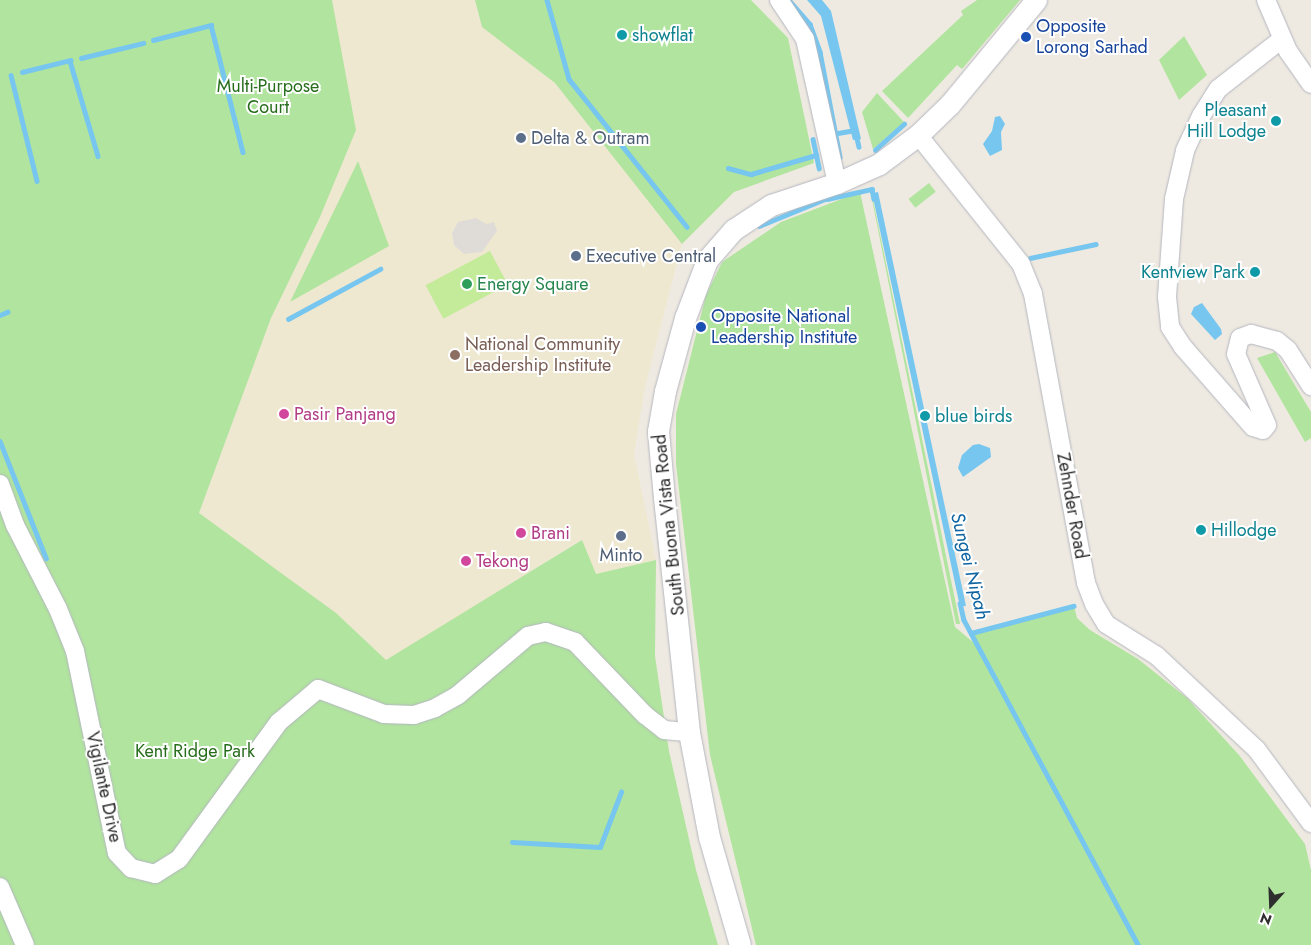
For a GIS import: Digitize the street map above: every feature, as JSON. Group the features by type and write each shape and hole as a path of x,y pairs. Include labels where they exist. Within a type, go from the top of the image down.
{"street":[{"path":"779,0 805,39 837,184"},
{"name":"South Buona Vista Road","path":"740,945 709,837 689,732 658,431 665,391 685,318 707,260 733,230 770,205 837,184 879,164 918,135 950,104 1036,0"},
{"path":"1266,0 1282,39 1311,84"},
{"path":"1282,39 1218,89 1197,125 1185,151 1174,199 1167,297 1170,326 1183,347 1253,427 1263,430 1267,425 1236,354 1240,338 1251,334 1277,341 1288,350 1311,386"},
{"name":"Zehnder Road","path":"918,135 1021,264 1033,294 1086,583 1094,604 1106,624 1157,656 1257,750 1311,823"},
{"name":"Vigilante Drive","path":"0,484 15,525 58,609 75,651 118,853 131,868 155,874 179,858 279,722 318,689 384,714 414,715 435,708 458,695 528,636 546,632 574,642 645,715 664,730 689,732"},
{"path":"0,887 25,945"}],"shaded area":[{"name":"National Community Leadership Institute","path":"332,0 475,0 482,27 555,83 682,244 645,387 634,454 656,560 596,574 581,540 386,661 336,613 199,513 271,318 320,217"},
{"path":"476,218 486,224 494,222 497,231 482,252 464,254 454,245 452,233 458,222"}],"green space":[{"name":"Kent Ridge Park","path":"0,0 332,0 356,130 320,217 271,318 199,513 336,613 386,660 582,540 596,574 656,560 655,656 669,751 696,870 718,945 0,945"},
{"path":"475,0 751,0 788,38 814,163 734,192 682,244 555,83 482,27"},
{"path":"977,0 1020,0 962,69 957,65 908,118 882,91 963,15 961,11"},
{"path":"1184,36 1207,75 1179,100 1159,60"},
{"path":"877,93 904,122 873,149 862,112"},
{"path":"358,161 389,246 290,302"},
{"path":"929,183 936,192 915,208 909,199"},
{"path":"871,190 960,624 956,624"},
{"path":"860,192 955,627 980,648 974,635 977,632 1074,606 1077,618 1090,630 1138,659 1187,698 1239,755 1305,844 1311,870 1311,945 756,945 710,755 676,464 676,414 706,295 722,262 781,222"},
{"name":"Energy Square","path":"490,251 508,285 443,319 426,285"},
{"path":"1275,352 1311,412 1311,438 1305,442 1257,358"}],"water":[{"path":"807,0 822,0 831,11 861,139 853,140 821,16"},
{"path":"1000,116 1005,124 1001,132 1002,150 990,156 983,144 992,131 995,117"},
{"path":"878,192 966,606 960,607 872,193"},
{"path":"1202,303 1221,329 1222,334 1215,340 1191,314 1194,307"},
{"path":"979,444 990,448 991,457 963,477 958,468 962,455 973,445"}],"waterway":[{"path":"547,0 569,79 687,227"},
{"path":"789,0 810,24 820,52 840,157"},
{"path":"153,40 211,25 243,152"},
{"path":"81,58 143,43"},
{"path":"22,72 71,60"},
{"path":"70,61 98,156"},
{"path":"11,75 37,181"},
{"path":"875,150 904,124"},
{"path":"838,133 855,130"},
{"name":"Sungei Nipah","path":"856,134 859,147"},
{"path":"813,139 819,168"},
{"path":"728,168 751,174 816,155"},
{"path":"827,199 872,189 874,199"},
{"path":"759,226 827,198"},
{"path":"1030,258 1096,244"},
{"path":"288,319 380,269"},
{"path":"0,315 7,312"},
{"path":"0,441 46,558"},
{"name":"Sungei Nipah","path":"960,603 964,620 1138,945"},
{"path":"971,633 1073,606"},
{"path":"512,842 600,847 621,792"}],"place":[{"name":"showflat","path":"622,35"},
{"name":"Opposite Lorong Sarhad","path":"1026,37"},
{"name":"Pleasant Hill Lodge","path":"1276,121"},
{"name":"Delta & Outram","path":"521,138"},
{"name":"Executive Central","path":"576,256"},
{"name":"Kentview Park","path":"1255,272"},
{"name":"Energy Square","path":"467,284"},
{"name":"Opposite National Leadership Institute","path":"701,327"},
{"name":"National Community Leadership Institute","path":"455,355"},
{"name":"Pasir Panjang","path":"284,414"},
{"name":"blue birds","path":"925,416"},
{"name":"Hillodge","path":"1201,530"},
{"name":"Brani","path":"521,533"},
{"name":"Minto","path":"621,536"},
{"name":"Tekong","path":"466,561"}],"park label":[{"name":"Multi-Purpose Court","path":"268,97"}]}
